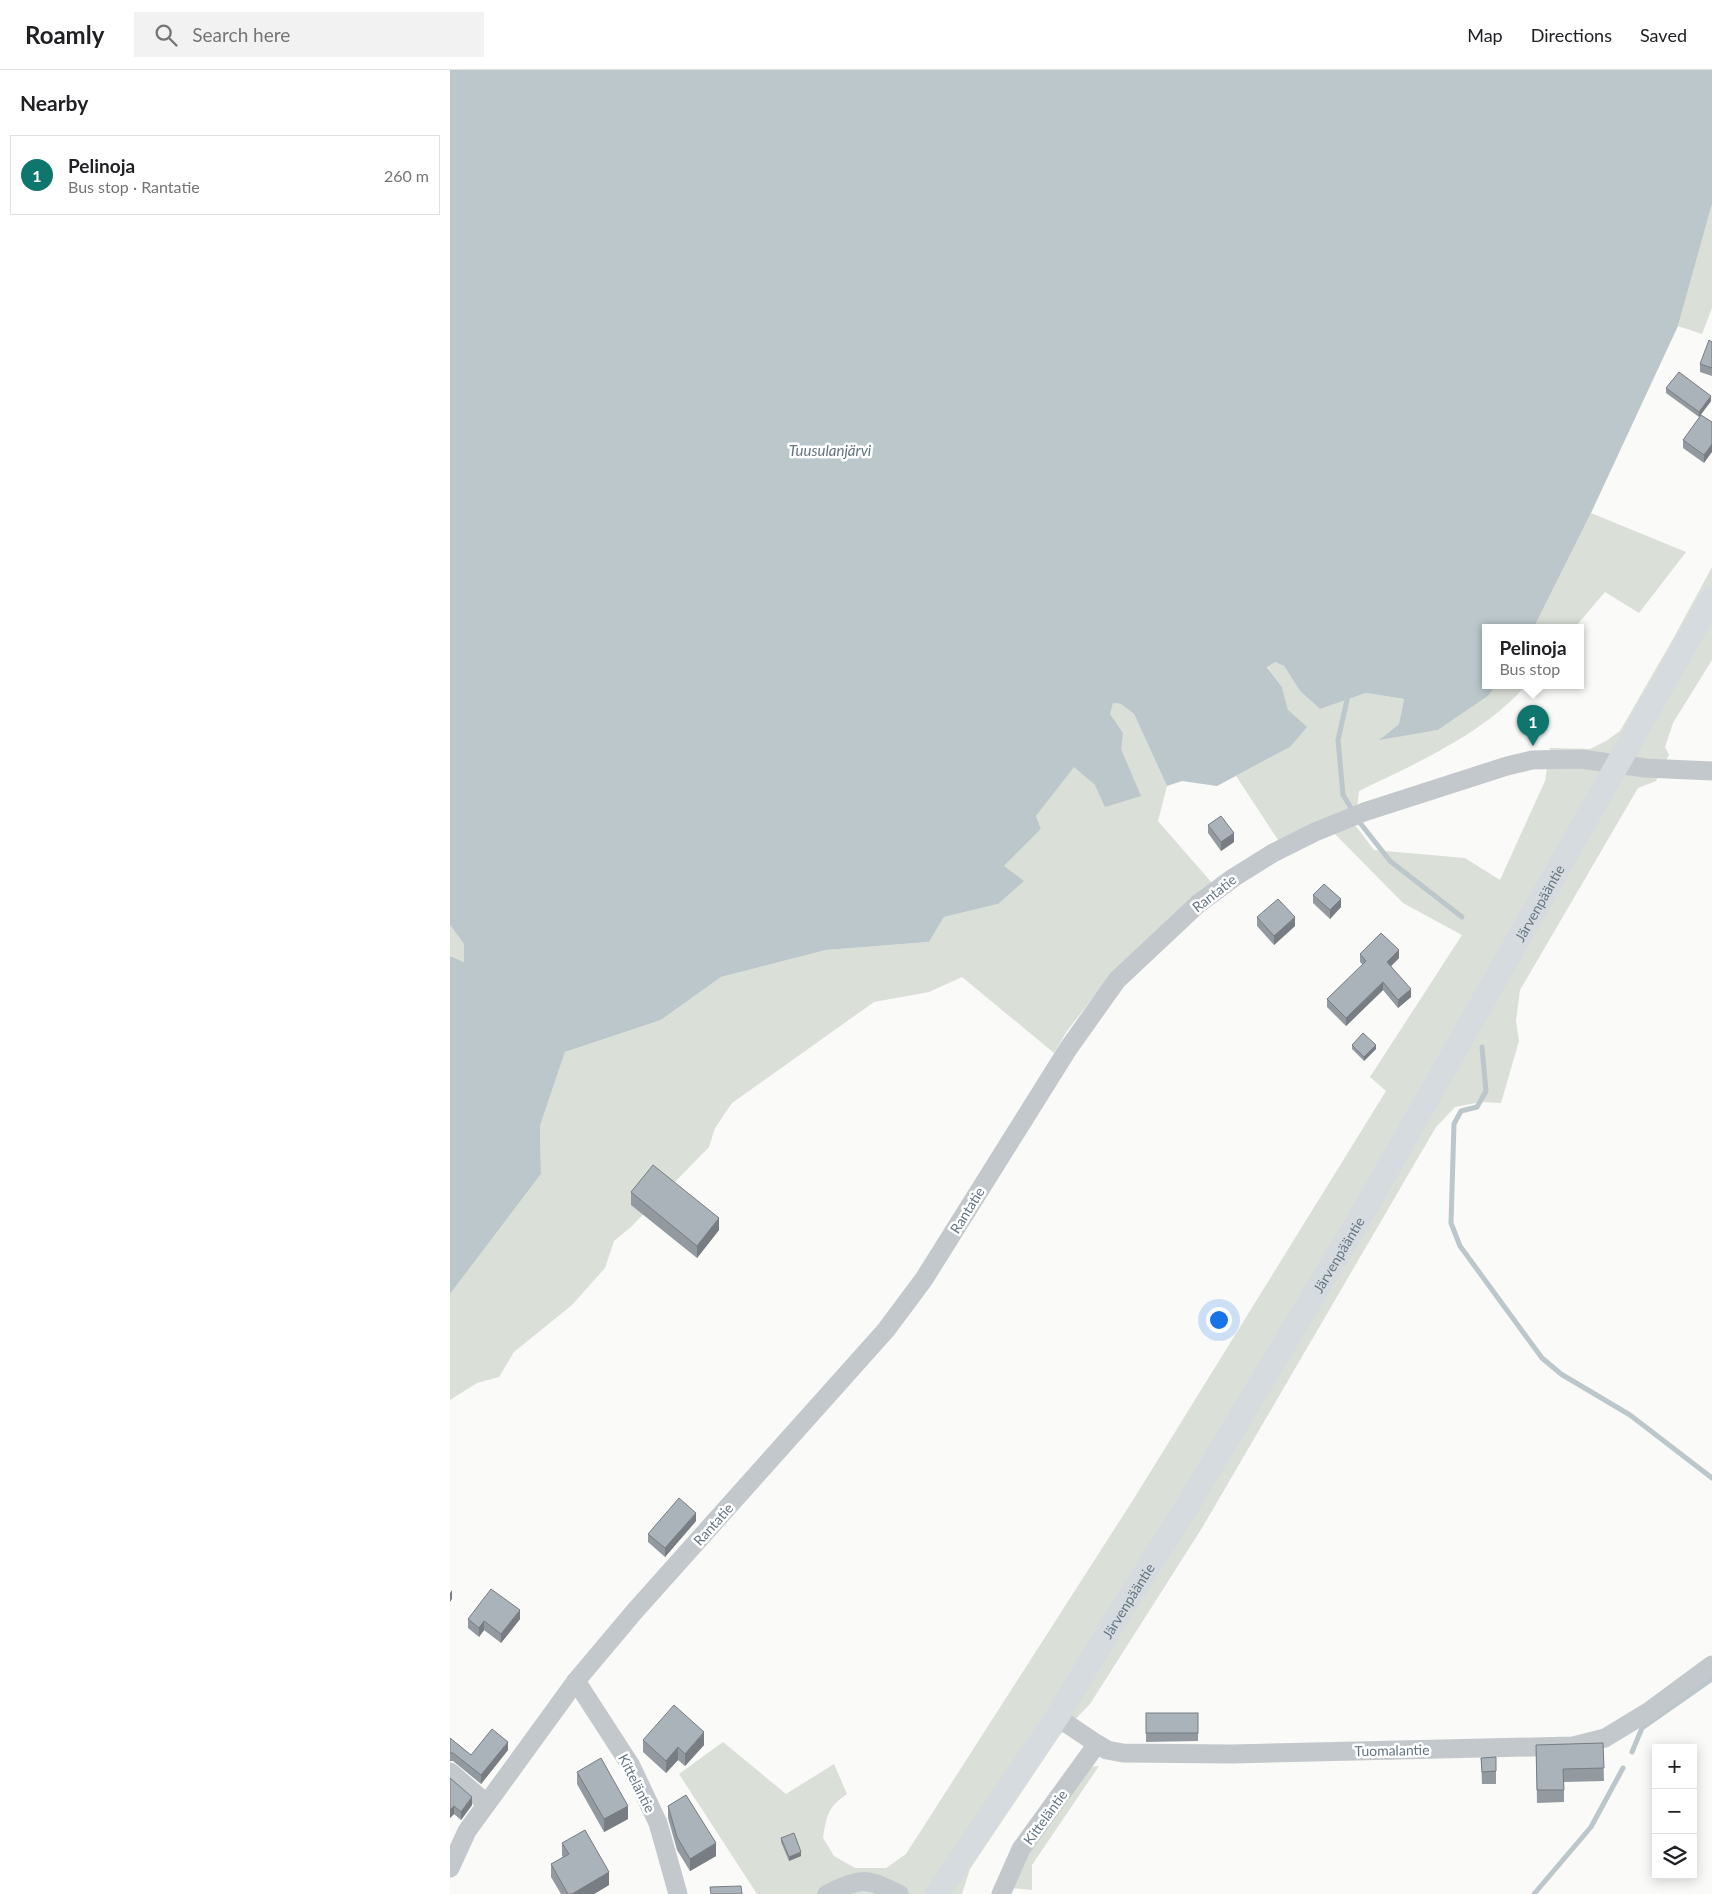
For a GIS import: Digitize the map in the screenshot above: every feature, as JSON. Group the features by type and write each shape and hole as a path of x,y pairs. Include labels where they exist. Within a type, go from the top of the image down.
{"main road":[{"name":"Järvenpääntie","path":"937,1894 1058,1717 1119,1614 1186,1508 1357,1222 1712,598"}],"street":[{"name":"Rantatie","path":"450,1868 467,1831 576,1680 634,1612 886,1330 924,1279 1068,1049 1117,980 1198,904 1226,883 1273,853 1334,824 1364,812 1507,766 1532,760 1581,758 1645,768 1712,771"},
{"name":"Tuomalantie","path":"1058,1717 1097,1744 1108,1750 1123,1753 1232,1754 1573,1746 1605,1738 1652,1710 1712,1665"},
{"name":"Kitteläntie","path":"576,1680 631,1766 658,1823 678,1894"},
{"name":"Kitteläntie","path":"1001,1894 1022,1849 1097,1744"},
{"path":"450,1772 486,1803"},
{"path":"827,1894 851,1882 874,1882 899,1894"}],"shaded area":[{"path":"1712,204 1712,308 1702,334 1678,326"},
{"path":"1591,513 1686,552 1639,613 1605,592 1578,624 1536,624"},
{"path":"1712,567 1712,660 1673,723 1665,747 1669,755 1656,781 1638,788 1520,990 1516,1021 1519,1041 1501,1103 1481,1102 1455,1107 1436,1127 1202,1528 1090,1704 1060,1735 970,1869 962,1894 757,1894 679,1774 723,1742 786,1794 834,1764 847,1794 832,1808 826,1823 823,1838 834,1856 855,1868 886,1868 906,1854 1133,1500 1386,1091 1370,1077 1462,935 1403,903 1331,830 1288,855 1236,776 1290,747 1288,710 1282,687 1267,666 1275,662 1284,666 1300,691 1320,709 1366,693 1404,699 1399,724 1380,739 1438,730 1488,696 1493,689 1522,689 1509,702 1470,733 1426,758 1359,791 1355,825 1374,850 1465,858 1500,880 1545,781 1550,748 1590,749 1620,731"},
{"path":"1113,703 1121,704 1134,714 1167,786 1158,821 1212,883 1106,981 1067,1031 1054,1053 962,977 929,992 874,1002 732,1103 715,1128 709,1147 631,1227 614,1241 605,1268 572,1305 514,1352 499,1377 477,1383 450,1400 450,1294 541,1174 540,1126 565,1052 661,1020 721,977 826,950 929,942 944,917 998,904 1004,866 1041,829 1036,816 1074,766 1095,785 1120,749 1123,733 1109,714"},
{"path":"450,925 464,944 464,962 450,956"},
{"path":"1099,1766 1032,1865 1032,1890 1011,1888 1015,1865 1082,1768"}],"water":[{"name":"Tuusulanjärvi","path":"450,70 1712,70 1712,204 1678,326 1591,513 1536,624 1482,624 1482,689 1493,689 1488,696 1438,730 1379,740 1399,724 1404,699 1366,693 1320,709 1300,691 1284,666 1275,662 1267,667 1282,687 1288,710 1307,727 1290,747 1217,786 1182,781 1167,786 1134,714 1121,704 1113,703 1110,714 1123,733 1121,749 1141,796 1105,807 1095,785 1074,767 1036,816 1041,829 1004,866 1024,881 998,904 944,917 929,942 826,950 721,977 661,1020 565,1052 540,1126 541,1174 450,1294 450,956 464,962 464,944 450,925"}],"building":[{"path":"1709,340 1712,342 1712,368 1700,364"},
{"path":"1679,372 1711,396 1699,412 1666,388"},
{"path":"1701,415 1712,422 1712,444 1704,455 1683,440"},
{"path":"1221,816 1234,833 1221,842 1208,825"},
{"path":"1324,884 1341,899 1330,910 1313,895"},
{"path":"1278,899 1295,917 1274,936 1257,917"},
{"path":"1381,933 1399,950 1387,962 1411,989 1398,1000 1383,982 1346,1018 1327,999 1366,961 1360,954"},
{"path":"1363,1033 1376,1045 1364,1057 1352,1045"},
{"path":"653,1165 719,1218 697,1246 631,1192"},
{"path":"679,1498 696,1513 665,1548 648,1534"},
{"path":"491,1589 520,1610 501,1634 484,1621 479,1628 468,1619"},
{"path":"674,1705 704,1732 685,1754 678,1747 666,1761 643,1740"},
{"path":"1146,1713 1198,1713 1198,1733 1146,1733"},
{"path":"492,1729 508,1742 481,1775 453,1753 450,1753 450,1738 471,1755"},
{"path":"1603,1743 1604,1768 1563,1769 1564,1790 1537,1790 1536,1745"},
{"path":"1496,1757 1496,1771 1482,1772 1481,1758"},
{"path":"601,1758 628,1806 604,1819 577,1772"},
{"path":"450,1778 472,1797 461,1812 454,1806 450,1810"},
{"path":"686,1795 716,1843 690,1859 677,1837 668,1806"},
{"path":"585,1830 609,1872 572,1894 568,1894 551,1864 569,1854 562,1843"},
{"path":"794,1833 801,1852 789,1857 781,1838"},
{"path":"741,1886 742,1894 711,1894 710,1887"}],"waterway":[{"path":"1347,700 1338,740 1343,795 1353,811"},
{"path":"1357,819 1390,861 1462,917"},
{"path":"1482,1047 1486,1091 1477,1107 1461,1111 1454,1124 1451,1223 1460,1246 1542,1358 1561,1374 1630,1415 1712,1478"},
{"path":"1632,1752 1642,1728 1712,1679"},
{"path":"1534,1894 1591,1827 1623,1768"}],"place":[{"name":"Pelinoja","path":"1533,746"}]}
